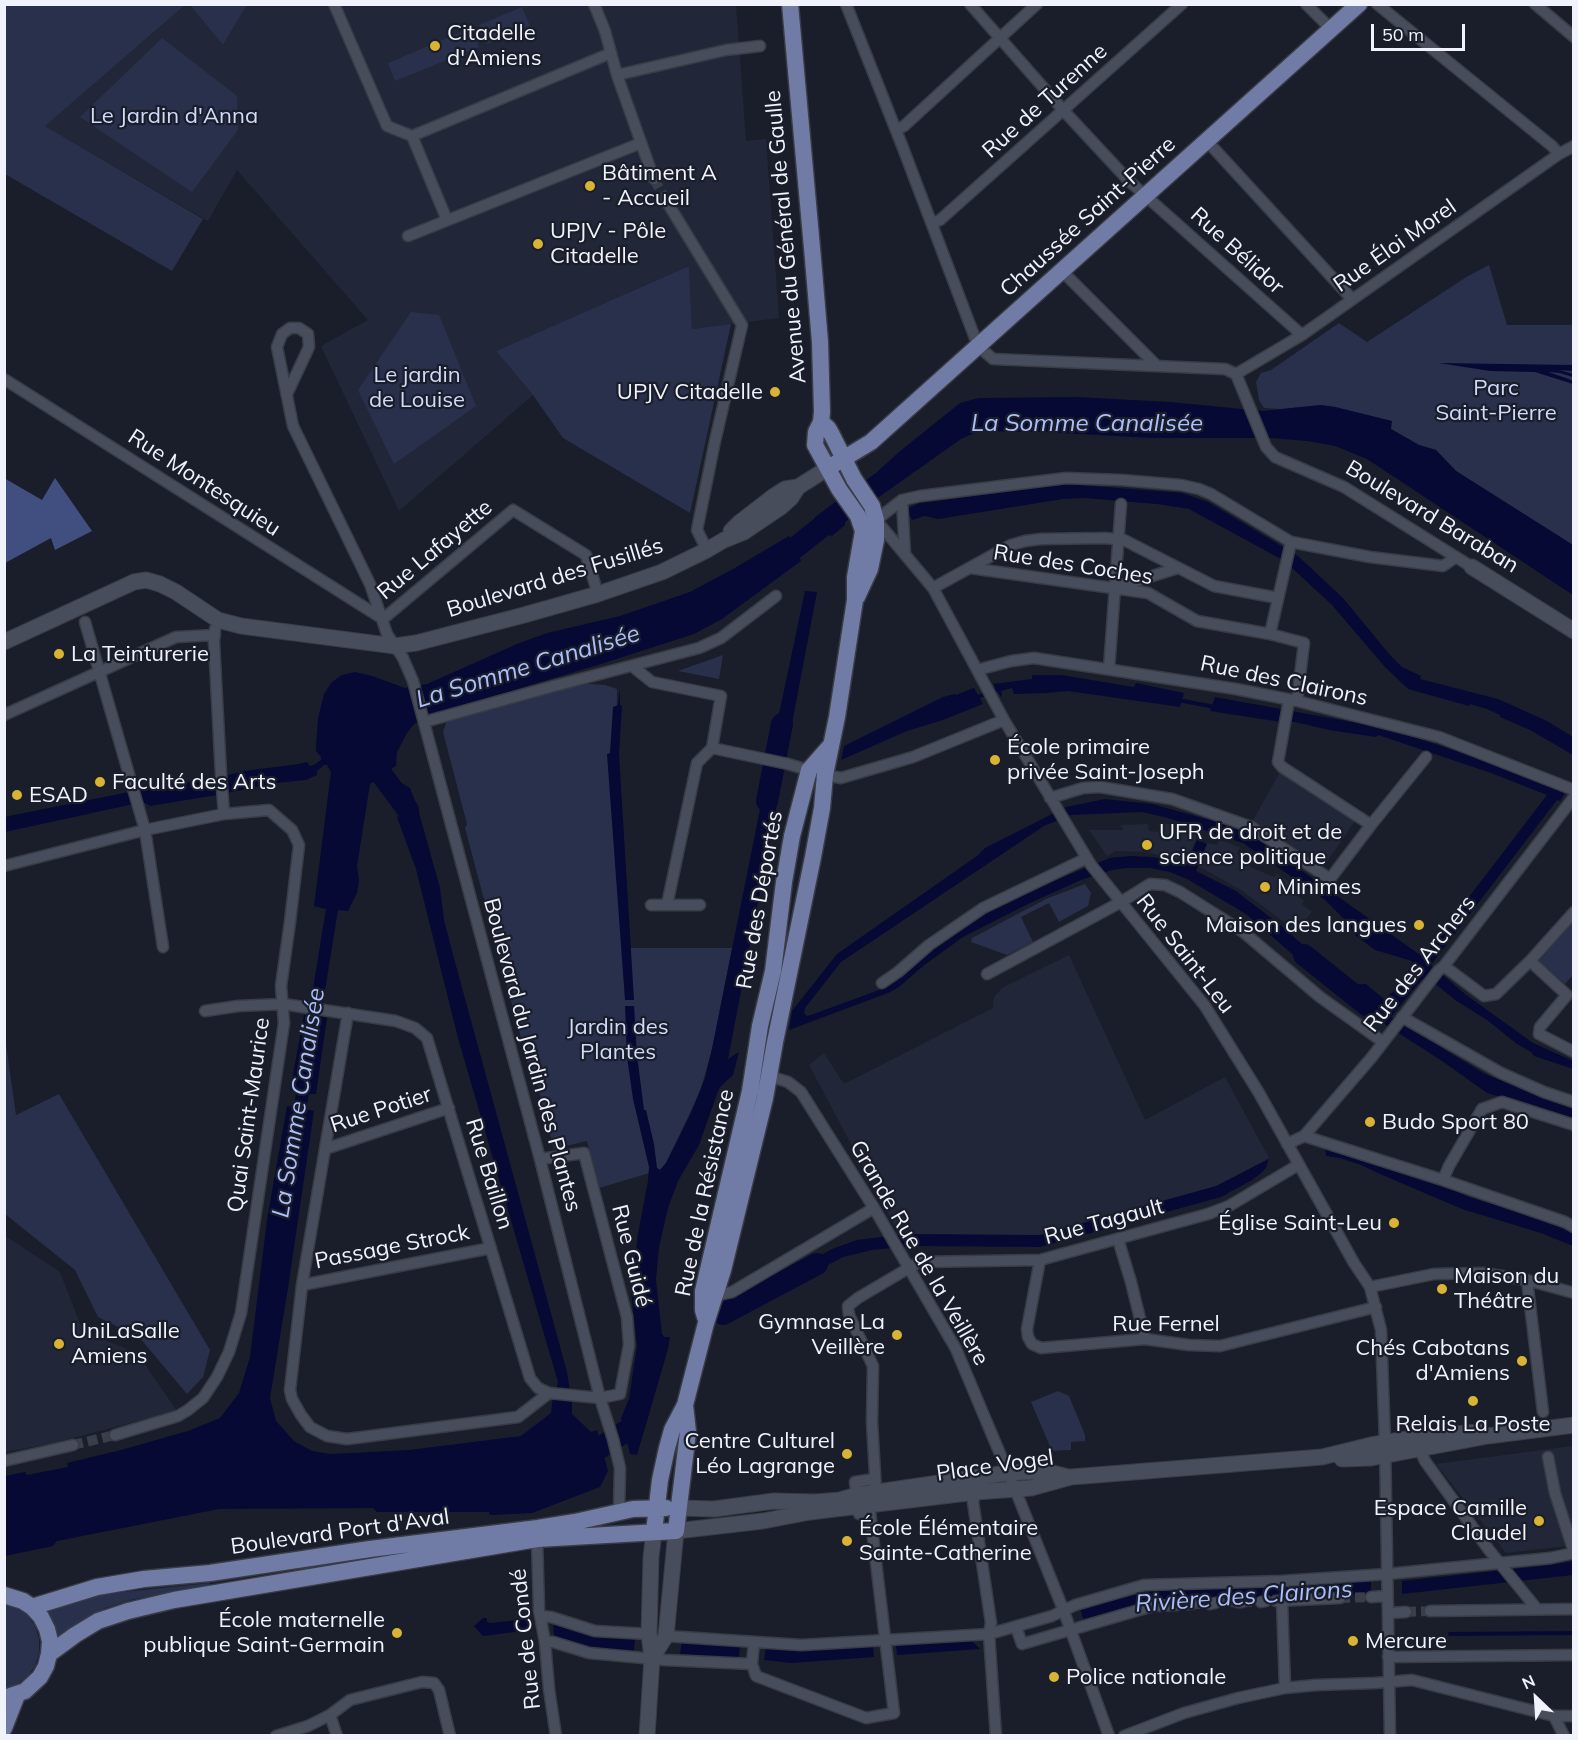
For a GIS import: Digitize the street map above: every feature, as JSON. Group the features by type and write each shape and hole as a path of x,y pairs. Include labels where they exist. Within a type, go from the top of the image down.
{"main road":[{"name":"Avenue du Général de Gaulle","path":"790,4 816,294 821,422"},
{"name":"Chaussée Saint-Pierre","path":"828,468 870,442 1359,4"},
{"path":"847,484 844,459 828,428 821,422 816,432 815,446 828,468 847,484 874,513"},
{"name":"Boulevard des Fusillés","path":"216,627 241,626 395,646 416,644 598,594 662,572 724,540 739,523 774,496 785,489 798,487 828,468"},
{"name":"Rue des Déportés","path":"761,1074 773,1052 815,846 825,775 841,698 855,600 855,577 863,531 847,484"},
{"name":"Rue des Déportés","path":"855,600 870,569 876,540 874,513"},
{"name":"Boulevard Baraban","path":"1472,567 1574,631"},
{"path":"4,642 134,582 146,580 176,592 216,627"},
{"name":"Rue des Déportés","path":"761,1074 760,1026 773,970 792,836 809,770 831,745"},
{"name":"Rue de la Résistance","path":"654,1532 660,1479 667,1448 672,1430 685,1405 706,1323 717,1292 765,1098 761,1074"},
{"name":"Rue de la Résistance","path":"706,1323 703,1291 734,1163 761,1074"},
{"name":"Rue de la Résistance","path":"676,1531 688,1432 685,1405"},
{"path":"1385,1449 1420,1450 1488,1436 1574,1425"},
{"path":"1071,1477 1322,1457 1330,1459 1371,1458 1385,1449 1466,1433 1480,1432 1488,1436"},
{"name":"Place Vogel","path":"676,1531 763,1521 810,1512 858,1501 875,1486 1045,1471 1071,1477"},
{"name":"Place Vogel","path":"679,1508 714,1509 774,1501 858,1501 1014,1490 1031,1488 1071,1477"},
{"name":"Boulevard Port d'Aval","path":"32,1607 98,1587 144,1578 210,1573 370,1549 538,1528 619,1512 679,1508"},
{"path":"619,1512 620,1534"},
{"path":"647,1736 658,1659 666,1636 676,1531"},
{"name":"Boulevard Port d'Aval","path":"50,1654 98,1621 174,1600 537,1539 676,1531"},
{"path":"654,1532 649,1634 658,1659"},
{"path":"4,1595 23,1601 32,1607 41,1617 50,1641 50,1654 40,1677 32,1686 11,1697 4,1728"},
{"path":"649,1634 666,1636"}],"street":[{"path":"334,4 387,126 412,136 611,53"},
{"path":"594,4 605,31 640,143 654,178"},
{"path":"846,4 978,346 993,359 1225,369 1236,374"},
{"name":"Rue Bélidor","path":"970,4 1064,111 1145,196 1302,336"},
{"path":"896,130 904,126 1037,4"},
{"name":"Rue de Turenne","path":"932,223 940,220 1182,4"},
{"path":"1306,4 1332,30"},
{"path":"1377,4 1559,154"},
{"path":"1535,4 1574,37"},
{"path":"617,75 726,50 760,45"},
{"path":"412,136 447,220"},
{"path":"1208,141 1352,299"},
{"path":"408,236 640,143"},
{"name":"Rue Éloi Morel","path":"1236,374 1302,336 1559,154 1574,146"},
{"path":"667,202 742,325 697,530 707,550"},
{"path":"1062,271 1157,366"},
{"name":"Boulevard du Jardin des Plantes","path":"287,394 309,347 308,334 299,328 290,328 282,334 277,347 293,426 370,584 387,633 413,681 620,1468 619,1512"},
{"name":"Boulevard Baraban","path":"1236,374 1266,447 1275,457 1344,487 1472,567"},
{"name":"Rue Montesquieu","path":"4,379 383,619"},
{"path":"874,513 902,500 1066,478 1181,485 1211,494 1291,542 1370,557 1443,566 1456,557"},
{"path":"902,500 905,555"},
{"path":"1109,669 1121,504"},
{"name":"Rue Lafayette","path":"383,619 513,510 586,555 598,594"},
{"name":"Rue Saint-Leu","path":"874,513 933,588 1004,720 1089,861 1205,1005 1259,1093 1353,1263 1370,1287 1381,1330 1390,1736"},
{"path":"1119,539 1214,586 1278,598"},
{"name":"Rue des Coches","path":"933,588 1011,545 1025,541 1119,539"},
{"path":"1270,634 1291,542"},
{"name":"Rue des Coches","path":"970,568 1148,593 1197,621 1270,634 1304,643 1292,703"},
{"path":"1114,588 1178,568"},
{"path":"424,722 699,648 721,638 776,596"},
{"path":"85,622 145,830 163,947"},
{"path":"4,716 176,637 216,627 220,775 224,814 145,830 4,866"},
{"name":"Rue des Clairons","path":"977,670 1011,661 1034,658 1236,689 1439,737 1574,790"},
{"path":"632,666 652,682 722,696 712,748 697,763 668,905"},
{"path":"1292,703 1278,762 1282,767 1371,825"},
{"path":"712,748 841,778 913,757 1004,720"},
{"path":"1050,798 1083,788 1100,786 1172,799 1251,827 1330,879 1426,757"},
{"name":"Rue des Archers","path":"1287,1144 1304,1136 1383,1041 1574,797"},
{"name":"Quai Saint-Maurice","path":"115,1435 178,1416 203,1398 217,1377 229,1352 241,1313 288,1005 281,986 299,845 292,830 269,810 224,814"},
{"path":"882,982 898,972 929,945 983,908 1089,861"},
{"path":"987,974 1150,884 1165,885 1242,931 1326,1002 1383,1041"},
{"path":"651,905 700,905"},
{"path":"1441,968 1484,996 1496,994 1530,961 1574,912"},
{"path":"1530,961 1570,992 1539,1027 1539,1034 1574,1052"},
{"name":"Rue Baillon","path":"205,1011 238,1006 288,1005 396,1021 415,1028 427,1038 530,1378 538,1388 549,1393"},
{"path":"348,1013 302,1285 291,1377 292,1399 301,1415 310,1427 327,1436 347,1439 518,1417 549,1393 600,1398"},
{"path":"1400,1019 1501,1073 1574,1102"},
{"name":"Grande Rue de la Veillère","path":"761,1074 788,1082 801,1092 874,1208 956,1349 1063,1610 1108,1736"},
{"path":"1443,1180 1482,1109 1491,1105 1502,1102 1574,1125"},
{"name":"Rue Potier","path":"325,1149 449,1108"},
{"path":"1304,1136 1443,1180 1574,1227"},
{"name":"Rue Guidé","path":"540,1159 584,1153 627,1317 628,1345 620,1394 600,1398"},
{"name":"Rue Tagault","path":"875,1486 872,1422 873,1366 849,1316 848,1306 858,1298 919,1262 1040,1260 1208,1214 1229,1206 1298,1165"},
{"path":"717,1292 723,1294 732,1292 874,1208"},
{"path":"1118,1239 1145,1339"},
{"name":"Passage Strock","path":"302,1285 491,1248"},
{"name":"Rue Fernel","path":"1040,1260 1027,1329 1032,1344 1041,1348 1145,1339 1189,1345 1221,1346 1376,1307"},
{"path":"1370,1287 1434,1274 1483,1273 1527,1280 1574,1293"},
{"path":"1527,1280 1543,1412"},
{"path":"1466,1433 1455,1438 1426,1443 1420,1450 1437,1479 1537,1609"},
{"path":"4,1461 73,1445"},
{"path":"666,1636 801,1645 989,1634 1052,1616 1063,1610 1144,1585 1281,1581 1387,1574 1560,1556 1574,1552 1555,1493 1548,1457"},
{"path":"976,1492 973,1502 991,1623 989,1634 996,1736"},
{"path":"754,1642 752,1664 756,1676 866,1718 894,1713 870,1512 859,1514 858,1501"},
{"name":"Rue de Condé","path":"537,1539 540,1613 556,1736"},
{"path":"1371,1597 1387,1596"},
{"path":"1286,1688 1271,1601 1340,1598"},
{"path":"1016,1627 1022,1644 1153,1606 1185,1605"},
{"path":"1430,1611 1574,1609"},
{"path":"1388,1613 1406,1612"},
{"path":"540,1613 595,1631 649,1634"},
{"path":"545,1642 553,1642 589,1653 752,1664"},
{"path":"1388,1657 1574,1655"},
{"path":"1124,1736 1185,1713 1238,1698 1316,1684 1412,1680 1554,1716 1574,1716"},
{"path":"276,1736 308,1726 330,1715 350,1700 422,1682 434,1683 439,1690 450,1736"},
{"path":"330,1715 337,1736"},
{"path":"1554,1716 1564,1736"}],"shaded area":[{"name":"UPJV - Pôle Citadelle","path":"185,5 190,5 223,45 247,5 736,5 746,141 766,139 779,318 692,329 689,266 496,351 533,395 399,511 321,346 368,320 237,170 208,221 44,126"},
{"path":"4,478 42,500 55,478 92,531 55,550 51,538 5,563"},
{"path":"1280,772 1355,821 1322,867 1252,822"},
{"name":"UFR de droit et de science politique","path":"1148,824 1149,831 1159,832 1162,824 1182,825 1180,832 1197,835 1187,862 1147,852 1116,851 1107,856 1089,830 1124,830 1120,825"},
{"name":"Minimes","path":"1220,840 1240,847 1237,854 1251,863 1250,867 1274,877 1277,874 1295,885 1291,890 1304,901 1302,904 1312,912 1296,931 1241,890 1198,866 1207,843 1217,845"},
{"path":"1069,955 1145,1120 1225,1077 1269,1158 1217,1186 1034,1236 899,1234 809,1065 824,1053 844,1084 993,1008 994,997 1002,988"},
{"name":"UniLaSalle Amiens","path":"4,1235 60,1272 80,1324 90,1334 137,1353 177,1411 49,1444 5,1452"},
{"path":"1573,1446 1573,1543 1567,1546 1506,1553 1436,1464"}],"green space":[{"path":"5,4 185,5 45,126 203,219 172,271 5,174"},
{"path":"190,5 247,5 223,45"},
{"path":"522,7 530,26 487,44 479,25"},
{"path":"471,28 479,47 395,81 388,63"},
{"name":"Le Jardin d'Anna","path":"162,38 237,96 238,130 192,192 80,117"},
{"name":"Parc Saint-Pierre","path":"1489,265 1507,325 1573,325 1573,545 1456,471 1436,450 1419,445 1391,429 1391,421 1321,405 1281,409 1264,408 1259,400 1256,382 1261,373 1271,370 1339,323 1367,342 1468,276"},
{"path":"689,266 692,329 731,324 690,513 563,438 533,395 496,351"},
{"name":"Le jardin de Louise","path":"411,312 439,315 476,406 394,464 358,390"},
{"path":"723,655 719,679 678,671"},
{"name":"Jardin des Plantes","path":"577,683 605,685 617,689 616,764 622,948 732,948 712,1049 700,1092 666,1163 660,1170 599,1188 587,1141 554,1149 536,1080 531,1076 465,828 467,824 443,732 447,720"},
{"path":"1085,884 1091,893 1088,906 1059,922 1049,903 1021,917 1033,942 1007,955 971,942 972,938 1046,899"},
{"path":"1573,922 1573,975 1565,984 1539,961"},
{"path":"5,1037 16,1115 59,1094 210,1350 203,1377 187,1394 139,1337 98,1317 75,1270 5,1214"},
{"path":"1058,1391 1069,1396 1085,1435 1085,1441 1071,1442 1071,1450 1052,1451 1031,1402"},
{"path":"209,1583 210,1585 134,1599 105,1608 86,1618 58,1639 45,1611 95,1595"},
{"path":"4,1603 16,1607 27,1615 35,1626 39,1639 39,1653 35,1666 27,1677 5,1689"}],"water":[{"path":"1439,363 1573,365 1573,371 1559,370 1573,374 1573,377 1548,372 1573,381 1573,384 1535,372 1490,371"},
{"path":"1077,397 1170,402 1263,411 1321,405 1392,421 1391,429 1419,445 1436,450 1456,471 1573,545 1573,595 1367,459 1335,446 1307,441 1272,438 1152,438 979,431 961,439 845,521 845,525 832,536 824,534 816,525 815,517 876,473 960,403 979,398"},
{"path":"1067,484 1182,493 1208,502 1298,556 1343,598 1402,667 1421,676 1420,679 1498,699 1547,721 1573,737 1573,755 1487,709 1408,689 1385,667 1332,605 1292,568 1279,558 1189,509 1084,498 1063,499 938,519 925,516 912,520 906,509 920,503"},
{"path":"789,536 801,561 722,619 694,634 431,715 414,724 407,733 397,752 396,766 390,772 395,779 410,788 418,809 440,888 444,920 455,962 567,1372 572,1414 591,1432 597,1430 608,1471 600,1487 532,1513 492,1515 489,1512 377,1512 373,1508 219,1509 57,1541 53,1546 5,1556 5,1476 25,1472 27,1475 68,1467 67,1463 188,1431 220,1418 239,1393 250,1357 267,1220 287,1106 294,1107 296,1092 290,1091 304,1015 309,1013 326,909 314,906 331,772 327,765 324,765 317,771 317,775 306,780 276,783 150,806 143,802 5,832 4,817 244,771 307,762 310,766 314,765 321,760 316,747 318,718 324,694 332,682 342,675 355,672 405,688 427,684 547,633 620,616 690,592","holes":["375,782 400,816 397,817 416,869 458,1038 558,1382 551,1413 521,1436 409,1450 330,1454 312,1451 294,1441 276,1421 270,1398 314,1111 306,1109 309,1094 316,1094 327,1018 321,1015 338,910 348,911 357,893 359,881 357,866 370,784"]},
{"path":"805,591 817,592 786,755 771,752"},
{"path":"1032,675 1061,675 1134,687 1136,683 1184,693 1180,707 1068,691 1014,694 1012,688 1001,691 1001,697 993,684 1032,679"},
{"path":"974,688 983,704 907,731 841,760 844,746 943,697"},
{"path":"620,689 620,705 622,706 619,754 634,1000 625,1000 607,754 610,753 613,707 618,705"},
{"path":"1215,697 1390,729 1480,759 1565,793 1560,801 1557,800 1431,965 1465,994 1533,1043 1573,1061 1573,1069 1534,1056 1487,1020 1455,1000 1426,976 1391,1017 1485,1074 1573,1109 1573,1119 1487,1093 1341,996 1349,985 1366,984 1384,999 1400,986 1412,961 1375,950 1355,935 1347,922 1325,900 1243,843 1168,818 1142,812 1071,815 1044,826 841,962 805,1008 804,1013 807,1016 811,1015 890,984 927,952 1007,900 1110,858 1152,857 1186,866 1197,840 1207,844 1196,871 1236,891 1284,928 1331,970 1322,980 1246,914 1187,879 1170,872 1150,868 1126,868 1081,880 1028,904 963,937 888,993 789,1030 792,1011 837,954 977,856 985,848 1066,807 1105,799 1152,804 1217,822 1250,834 1423,957 1547,795 1491,773 1378,735 1376,737 1295,722 1210,711"},
{"path":"768,769 783,772 728,1059 739,1052 733,1075 718,1091 699,1145 678,1181 668,1208 659,1247 656,1280 662,1334 664,1337 670,1337 637,1455 630,1454 621,1418 629,1399 637,1346 631,1291 649,1167 633,1099 627,1057 625,1006 634,1006 644,1110 646,1110 654,1144 657,1168 660,1170 666,1163 690,1115 705,1078"},
{"path":"1325,1147 1445,1186 1469,1197 1563,1226 1573,1232 1573,1246 1541,1233 1462,1209 1361,1165 1326,1156"},
{"path":"1269,1159 1266,1168 1260,1174 1221,1197 1040,1247 913,1246 872,1250 843,1257 793,1284 787,1274 832,1249 857,1240 906,1234 1041,1235 1216,1186"},
{"path":"773,1282 778,1291 723,1321 723,1310"},
{"path":"1573,1561 1573,1575 1402,1594 1402,1581"},
{"name":"Rivière des Clairons","path":"1371,1581 1371,1594 1153,1603 1084,1621 1080,1609 1149,1591"},
{"path":"483,1618 487,1618 487,1622 490,1623 530,1619 531,1630 483,1636 474,1626"},
{"path":"553,1623 595,1635 635,1638 634,1651 593,1648 554,1637"},
{"path":"970,1639 980,1649 897,1655 896,1644"},
{"path":"682,1641 740,1645 739,1658 680,1654"},
{"path":"873,1645 874,1657 792,1663 764,1660 766,1647 789,1650"}],"waterway":[{"name":"La Somme Canalisée","path":"771,567 844,509"},
{"path":"975,698 1001,688"},
{"path":"1178,700 1215,707"},
{"path":"767,801 782,724"},
{"path":"365,752 408,810"},
{"path":"1304,955 1369,1007"},
{"path":"723,1314 817,1264"},
{"path":"573,1448 598,1449 634,1426 639,1408"},
{"path":"1450,1634 1574,1633"}],"tunnel":[{"path":"654,179 667,202"},
{"path":"73,1445 115,1435"},
{"path":"1340,1598 1371,1597"},
{"path":"1215,1603 1237,1602"},
{"path":"1242,1602 1261,1602"},
{"path":"1192,1604 1210,1604"},
{"path":"1406,1612 1430,1611"}],"place":[{"name":"Citadelle d'Amiens","path":"435,46"},
{"name":"Bâtiment A - Accueil","path":"590,186"},
{"name":"UPJV - Pôle Citadelle","path":"538,244"},
{"name":"UPJV Citadelle","path":"775,392"},
{"name":"La Teinturerie","path":"59,654"},
{"name":"École primaire privée Saint-Joseph","path":"995,760"},
{"name":"Faculté des Arts","path":"100,782"},
{"name":"ESAD","path":"17,795"},
{"name":"UFR de droit et de science politique","path":"1147,845"},
{"name":"Minimes","path":"1265,887"},
{"name":"Maison des langues","path":"1419,925"},
{"name":"Budo Sport 80","path":"1370,1122"},
{"name":"Église Saint-Leu","path":"1394,1223"},
{"name":"Maison du Théâtre","path":"1442,1289"},
{"name":"Gymnase La Veillère","path":"897,1335"},
{"name":"UniLaSalle Amiens","path":"59,1344"},
{"name":"Chés Cabotans d'Amiens","path":"1522,1361"},
{"name":"Relais La Poste","path":"1473,1401"},
{"name":"Centre Culturel Léo Lagrange","path":"847,1454"},
{"name":"Espace Camille Claudel","path":"1539,1521"},
{"name":"École Élémentaire Sainte-Catherine","path":"847,1541"},
{"name":"École maternelle publique Saint-Germain","path":"397,1633"},
{"name":"Mercure","path":"1353,1641"},
{"name":"Police nationale","path":"1054,1677"}]}
